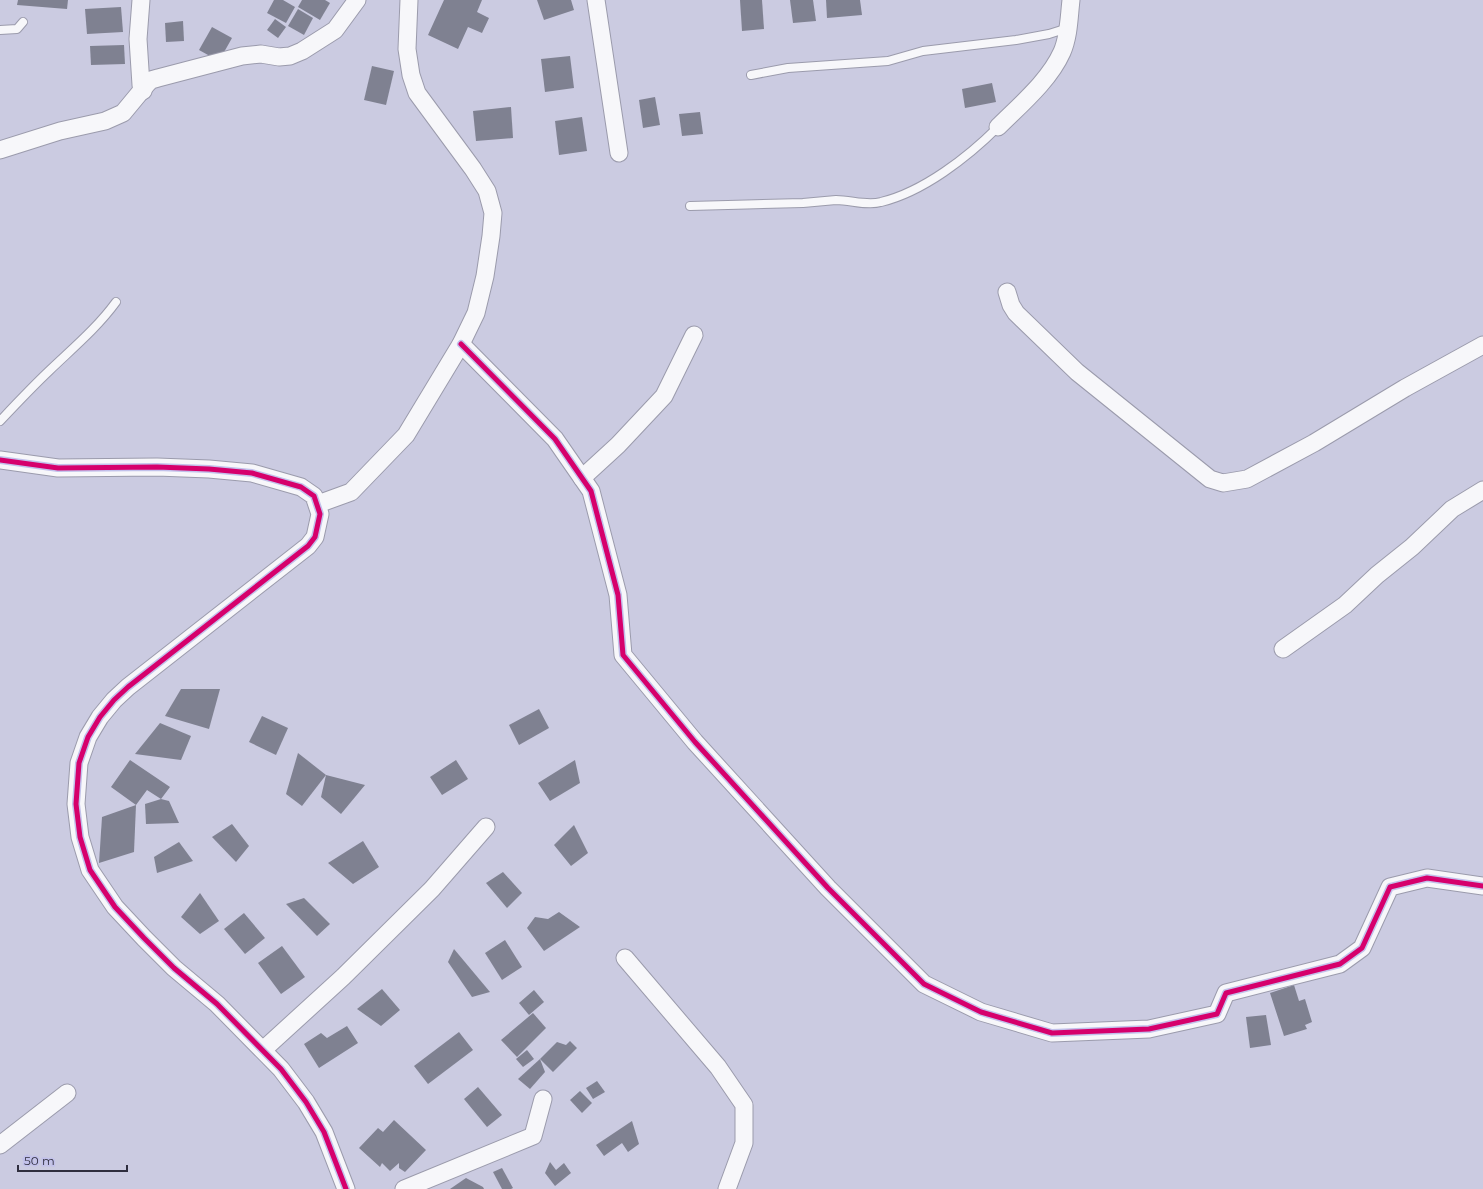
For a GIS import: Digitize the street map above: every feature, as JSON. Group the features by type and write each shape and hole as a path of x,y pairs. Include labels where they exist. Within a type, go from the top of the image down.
{"street":[{"path":"140,0 138,39 141,86 143,91"},
{"path":"0,150 60,131 105,121 123,113 151,80 242,56 261,54 279,57 290,56 302,51 335,30 357,0"},
{"path":"318,504 352,492 406,435 461,344 476,313 485,276 492,236 493,213 487,191 417,93 410,75 407,49 409,0"},
{"path":"596,0 619,153"},
{"path":"998,127 1041,83 1062,52 1068,28 1071,0"},
{"path":"1007,292 1011,305 1016,313 1077,372 1210,479 1223,483 1247,479 1314,443 1405,388 1483,345"},
{"path":"582,478 618,445 664,396 694,335"},
{"path":"461,344 555,439 591,491 618,596 623,655 695,742 828,888 924,984 981,1012 1052,1033 1149,1029 1217,1014 1226,993 1340,964 1362,948 1390,887 1427,878 1483,886"},
{"path":"0,460 58,468 157,467 209,469 252,473 301,487 314,496 318,504 320,514 318,526 315,537 308,546 128,687 114,700 100,717 88,738 78,763 76,804 80,837 90,870 115,907 174,968 217,1004 281,1069 306,1102 324,1132 346,1189"},
{"path":"1283,649 1345,605 1377,575 1412,547 1452,509 1483,490"},
{"path":"263,1050 343,977 432,889 486,827"},
{"path":"626,958 718,1067 744,1105 744,1143 727,1189"},
{"path":"0,1145 67,1093"},
{"path":"404,1189 533,1136 542,1099"}],"lane":[{"path":"0,30 17,29 23,22"},
{"path":"751,75 788,68 888,61 923,51 1016,40 1049,34 1068,28"},
{"path":"690,206 837,200 870,204 881,202 921,186 950,169 980,145 998,127"},
{"path":"0,421 48,372 88,336 105,318 116,302"}],"building":[{"path":"18,0 68,0 67,9 17,5"},
{"path":"274,0 283,0 295,7 286,23 267,13"},
{"path":"302,0 325,0 330,3 320,20 298,7"},
{"path":"444,0 482,0 477,12 489,18 482,33 468,27 458,49 428,35"},
{"path":"537,0 571,0 574,10 544,20"},
{"path":"740,0 762,0 764,29 742,31"},
{"path":"790,0 813,0 816,21 793,23"},
{"path":"826,0 860,0 862,15 827,18"},
{"path":"121,7 123,32 87,34 85,9"},
{"path":"298,9 313,18 304,35 288,26"},
{"path":"275,19 286,27 278,38 267,30"},
{"path":"183,21 184,41 166,42 165,23"},
{"path":"212,27 232,38 219,61 199,50"},
{"path":"124,45 125,64 91,65 90,46"},
{"path":"570,56 574,88 545,92 541,59"},
{"path":"372,66 394,71 386,105 364,100"},
{"path":"992,83 996,102 965,108 962,89"},
{"path":"655,97 660,125 643,128 639,100"},
{"path":"511,107 513,138 476,141 473,111"},
{"path":"700,112 703,134 682,136 679,114"},
{"path":"582,117 587,151 559,155 555,121"},
{"path":"181,689 220,689 209,729 165,716"},
{"path":"539,709 549,728 519,745 509,725"},
{"path":"262,716 288,728 276,755 249,742"},
{"path":"160,723 191,736 181,760 135,754"},
{"path":"298,753 326,775 302,806 286,794"},
{"path":"130,760 170,787 161,799 147,790 136,805 111,787"},
{"path":"456,760 468,779 442,795 430,777"},
{"path":"575,760 580,783 550,801 538,783"},
{"path":"326,775 365,785 341,814 321,797"},
{"path":"161,799 169,801 179,823 146,824 145,804"},
{"path":"136,805 134,852 99,863 102,817"},
{"path":"232,824 249,846 236,862 212,837"},
{"path":"574,825 588,853 571,866 554,845"},
{"path":"363,841 379,867 353,884 328,863"},
{"path":"179,842 193,861 157,873 154,857"},
{"path":"503,872 522,893 507,908 486,883"},
{"path":"200,893 219,921 200,934 181,917"},
{"path":"304,898 330,924 317,936 286,904"},
{"path":"559,912 580,927 544,951 527,928 535,917 548,919"},
{"path":"244,913 265,938 245,954 224,929"},
{"path":"505,940 522,967 502,980 485,953"},
{"path":"282,946 305,977 281,994 258,963"},
{"path":"454,949 490,992 472,997 448,962"},
{"path":"1294,985 1299,1001 1305,999 1312,1022 1305,1025 1307,1029 1284,1036 1270,993"},
{"path":"382,989 400,1010 381,1026 357,1009"},
{"path":"534,990 544,1002 529,1015 519,1003"},
{"path":"533,1013 546,1028 517,1057 501,1040"},
{"path":"1266,1015 1271,1045 1250,1048 1246,1017"},
{"path":"347,1026 358,1043 319,1068 304,1044 321,1033 327,1038"},
{"path":"459,1032 473,1050 428,1084 414,1066"},
{"path":"570,1041 577,1048 553,1072 540,1059 557,1042 566,1045"},
{"path":"527,1050 534,1059 523,1067 516,1059"},
{"path":"540,1059 545,1072 530,1089 518,1079"},
{"path":"597,1081 605,1092 593,1099 586,1088"},
{"path":"478,1087 502,1115 487,1127 464,1099"},
{"path":"580,1091 592,1103 582,1113 570,1100"},
{"path":"394,1120 426,1150 405,1172 399,1168 399,1163 390,1171 382,1163 380,1167 359,1148 378,1128 383,1132"},
{"path":"632,1121 639,1144 628,1152 622,1143 604,1156 596,1145"},
{"path":"550,1162 556,1170 564,1163 571,1173 555,1186 545,1173"},
{"path":"502,1168 513,1188 511,1189 502,1189 493,1172"},
{"path":"466,1178 483,1187 484,1189 450,1189"}],"cycle path":[{"path":"461,344 555,439 591,491 618,595 623,655 695,742 828,888 924,984 981,1012 1052,1033 1149,1029 1217,1014 1226,993 1340,964 1362,948 1390,887 1427,878 1483,886"},
{"path":"0,460 58,468 157,467 209,469 252,473 301,487 314,496 320,514 315,537 308,546 128,687 114,700 100,717 88,737 79,763 76,804 80,837 90,870 115,907 174,968 217,1004 281,1069 306,1102 324,1132 346,1189"}]}
